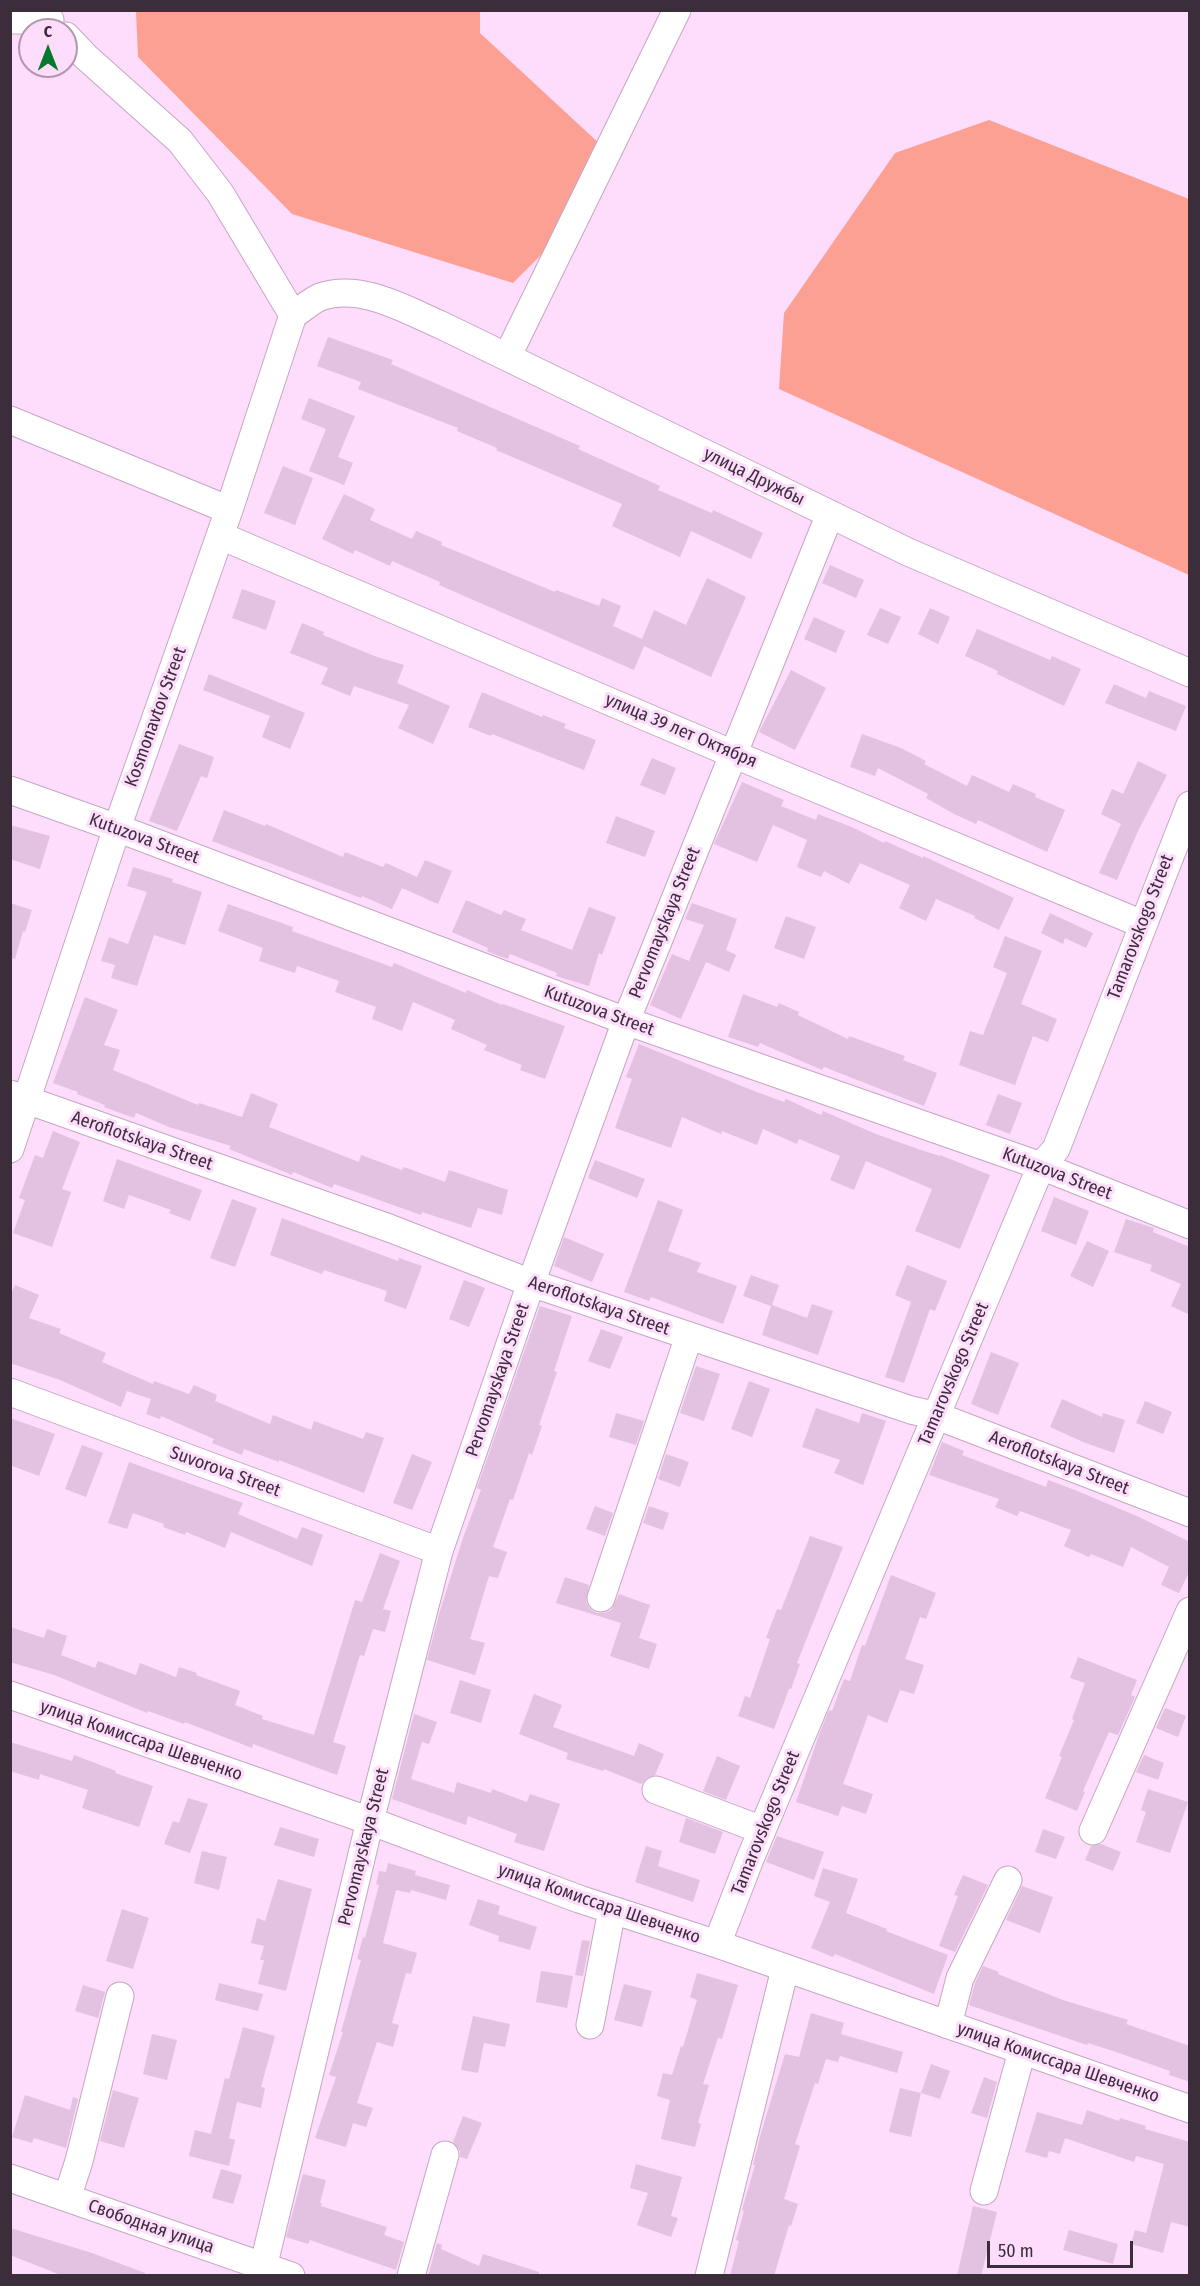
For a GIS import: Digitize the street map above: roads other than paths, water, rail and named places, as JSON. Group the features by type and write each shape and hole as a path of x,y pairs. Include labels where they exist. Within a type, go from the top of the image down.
{"street":[{"path":"507,357 677,10"},
{"path":"78,49 180,141 220,193 293,315"},
{"name":"улица Дружбы","path":"293,315 318,298 343,292 382,299 507,357 908,552 1190,673"},
{"name":"Kosmonavtov Street","path":"10,1149 19,1097 221,536 293,315"},
{"path":"10,420 229,510"},
{"name":"Pervomayskaya Street","path":"262,2271 370,1821 440,1551 531,1283 626,1021 830,514"},
{"name":"улица 39 лет Октября","path":"221,536 733,754 1142,924"},
{"name":"Kutuzova Street","path":"10,790 117,828 626,1021 1041,1166 1190,1225"},
{"name":"Tamarovskogo Street","path":"717,1944 762,1830 1041,1166 1056,1149 1190,805"},
{"name":"Aeroflotskaya Street","path":"19,1097 389,1228 531,1283 911,1410 937,1416 1190,1513"},
{"path":"601,1598 689,1336"},
{"name":"Suvorova Street","path":"10,1392 440,1551"},
{"path":"1093,1831 1190,1611"},
{"name":"улица Комиссара Шевченко","path":"10,1695 370,1821 612,1910 717,1944 1190,2109"},
{"path":"656,1790 762,1830"},
{"path":"948,2025 960,1978 1008,1880"},
{"path":"590,2025 612,1910"},
{"path":"709,2276 785,1969"},
{"path":"67,2198 80,2161 120,1996"},
{"path":"984,2191 1022,2051"},
{"path":"411,2276 445,2155"},
{"name":"Свободная улица","path":"10,2178 262,2271 291,2276"}]}
